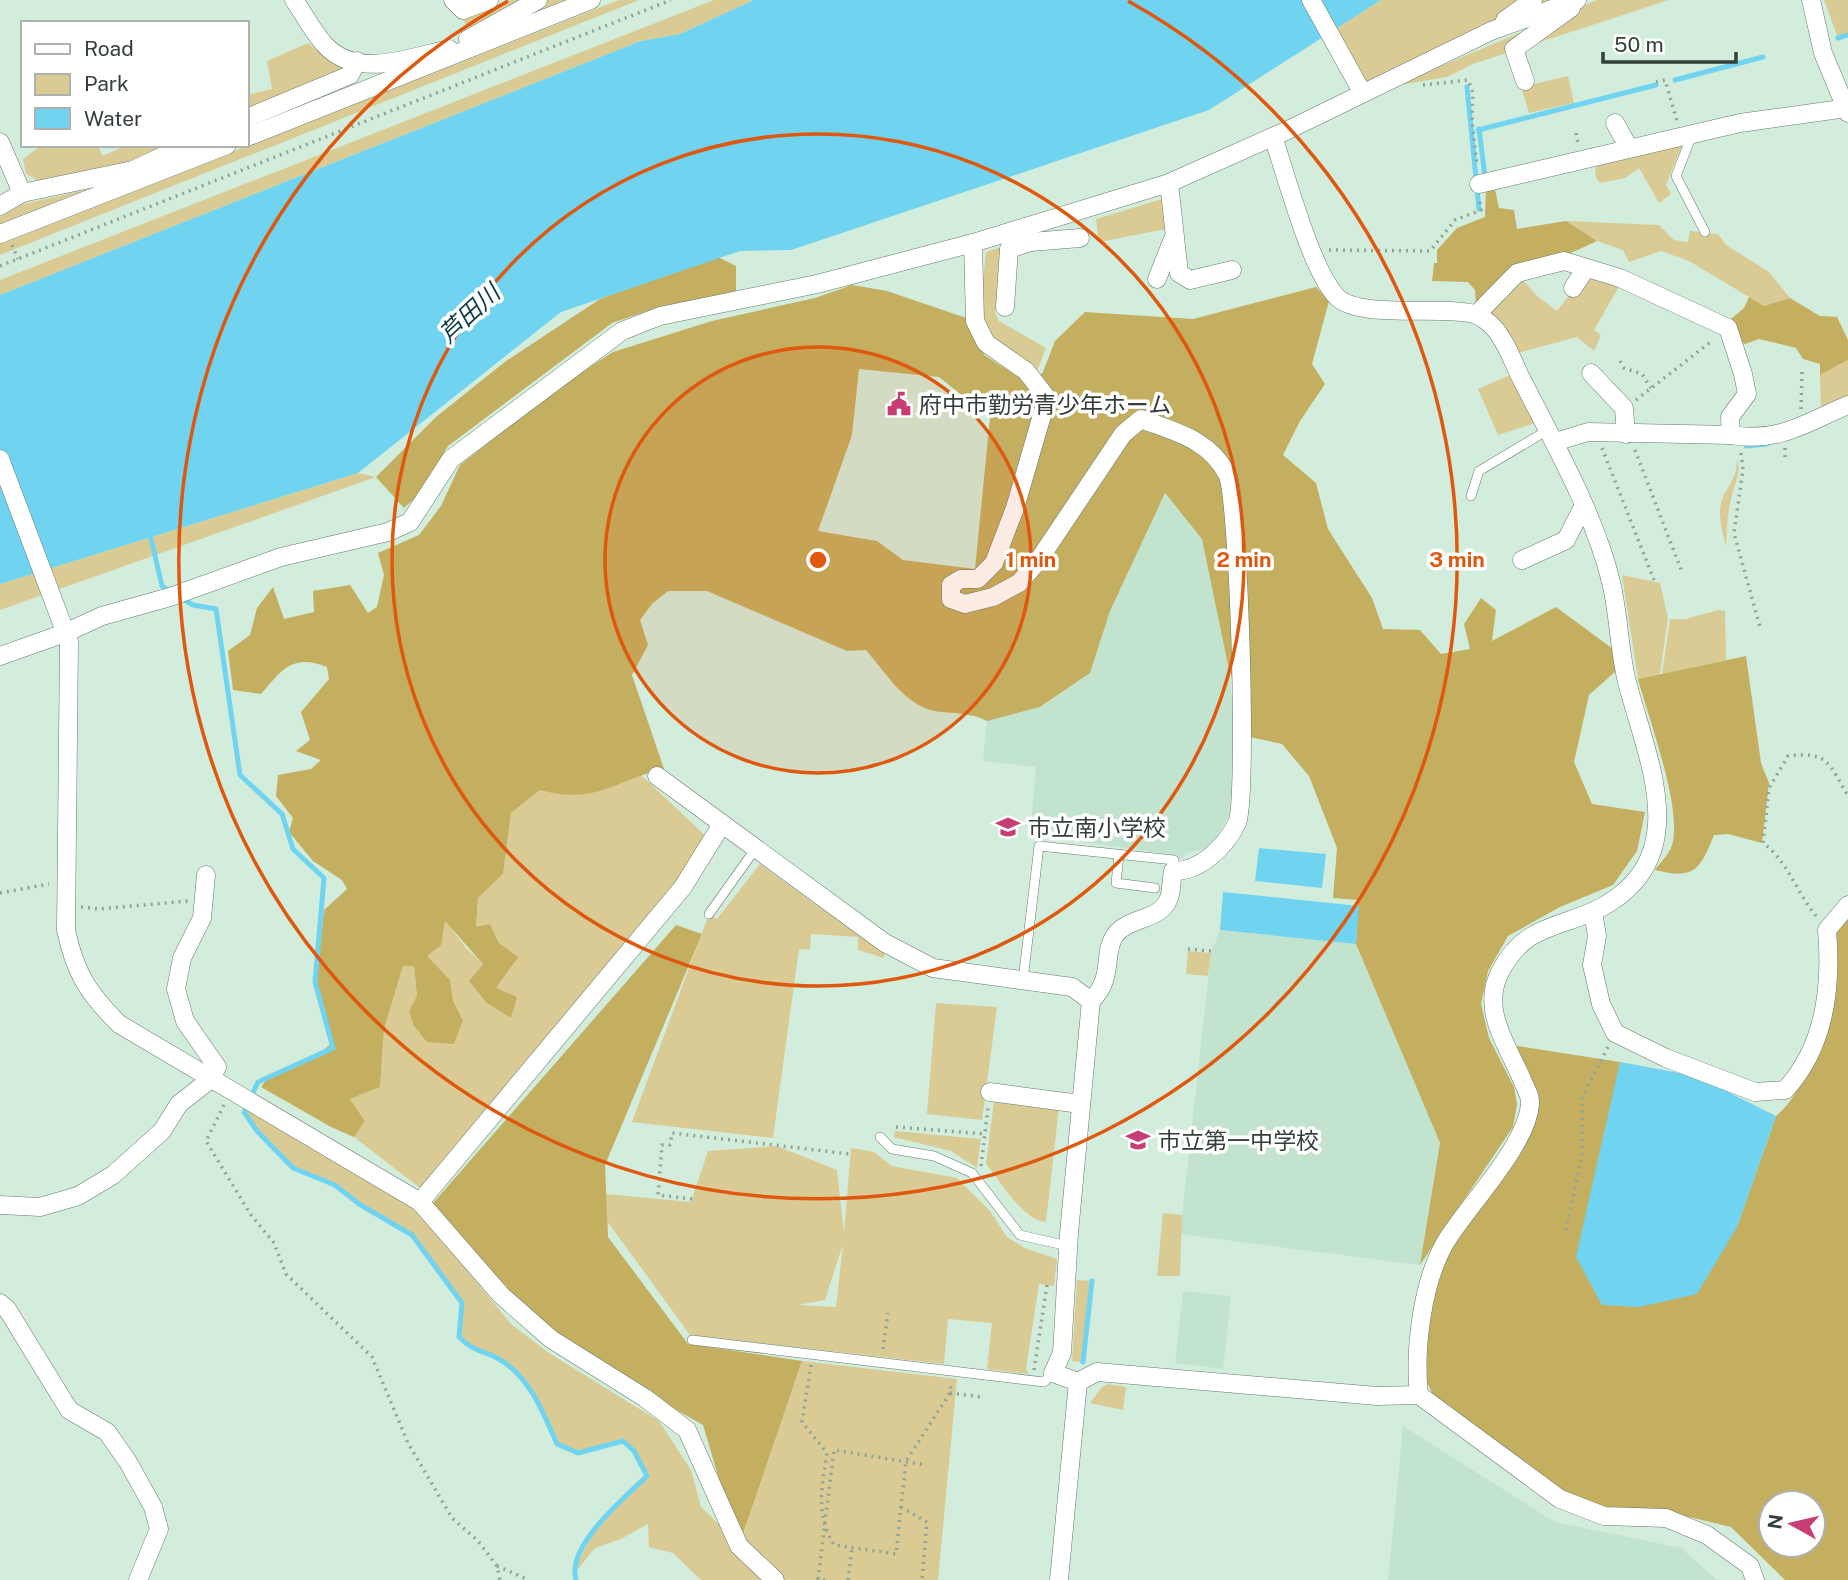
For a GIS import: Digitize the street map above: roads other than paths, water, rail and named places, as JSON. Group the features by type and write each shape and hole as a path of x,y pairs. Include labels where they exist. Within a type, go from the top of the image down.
{"street":[{"path":"294,0 326,46 357,61 392,63 451,53 538,0"},
{"path":"453,0 463,10 489,0"},
{"path":"248,137 451,53 591,0"},
{"path":"1311,0 1358,86"},
{"path":"1491,31 1532,0"},
{"path":"0,656 63,628 170,597 281,557 388,532 410,522 451,459 622,331 660,316 817,284 973,243 1028,234 1169,183 1273,137 1358,86 1491,31 1579,0"},
{"path":"1525,81 1514,49 1579,0"},
{"path":"1479,184 1754,120 1847,110 1823,53 1811,0"},
{"path":"248,118 350,75 357,61"},
{"path":"1615,123 1629,148"},
{"path":"1273,137 1314,254 1337,297 1356,306 1477,314 1495,327 1551,436 1583,507 1611,580 1626,678 1658,801 1659,832 1643,867 1620,897 1593,912 1552,924 1519,945 1500,972 1493,994 1495,1021 1531,1101 1523,1131 1443,1246 1425,1301 1416,1364 1419,1395"},
{"path":"0,142 22,193"},
{"path":"0,206 22,193 133,170 183,147"},
{"path":"0,234 222,147"},
{"path":"1169,183 1179,273 1189,280 1231,270"},
{"path":"1004,307 1018,269 1007,260 1009,249 1028,234 1080,238"},
{"path":"1157,279 1174,236"},
{"path":"973,243 975,321 986,343 1026,371 1047,398 1015,508 994,563 978,579 961,579 951,585 951,599 965,604 993,597 1019,583 1038,561 1124,434 1141,419 1204,443 1228,475 1236,552 1244,757 1238,821 1212,857 1182,871 1173,871 1168,900 1158,913 1128,924 1114,936 1103,989 1091,1001 1068,1246 1062,1353 1053,1373 1078,1382 1097,1372 1377,1396 1419,1395 1560,1499 1604,1516 1666,1518 1707,1535 1750,1566 1755,1580"},
{"path":"1477,314 1517,273 1564,261 1620,278 1659,305 1727,339 1746,394 1730,417 1735,436"},
{"path":"1573,288 1586,268"},
{"path":"1591,373 1624,409 1629,439"},
{"path":"1551,436 1588,432 1629,439 1783,435 1848,405"},
{"path":"0,459 69,642 66,930 73,961 90,995 119,1024 420,1202 501,1296 551,1339 645,1398 687,1430 739,1546 775,1580"},
{"path":"1522,560 1566,540 1583,507"},
{"path":"657,776 885,943 924,965 1072,987 1091,1001"},
{"path":"420,1202 683,887 722,824"},
{"path":"0,1205 40,1207 78,1196 113,1175 162,1131 179,1104 211,1079 216,1067 185,1021 176,989 182,958 202,918 206,875"},
{"path":"1593,912 1597,936 1592,965 1601,1004 1615,1033 1666,1058 1755,1092 1785,1090 1803,1071 1818,1037 1830,965 1827,930 1848,905"},
{"path":"990,1096 1080,1104"},
{"path":"0,1303 7,1309 69,1410 107,1432 128,1462 153,1507 159,1529 138,1580"},
{"path":"1059,1580 1078,1382"}],"lane":[{"path":"1687,136 1676,176 1705,232"},
{"path":"1471,496 1479,471 1551,436"},
{"path":"1023,981 1039,846 1174,860 1173,871"},
{"path":"709,914 756,848"},
{"path":"1119,855 1116,883 1155,888"},
{"path":"880,1137 892,1149 934,1156 972,1173 1020,1235 1068,1246"},
{"path":"692,1340 1044,1382 1053,1373"}],"water":[{"name":"芦田川","path":"754,0 1381,0 1209,110 791,250 740,251 561,312 358,473 0,584 0,295 641,41 680,34"},
{"path":"1259,848 1326,854 1322,888 1255,881"},
{"path":"1223,892 1359,906 1356,944 1220,930"},
{"path":"1620,1062 1696,1076 1776,1116 1737,1227 1697,1294 1639,1307 1602,1305 1576,1257"}],"waterway":[{"path":"1838,38 1848,35"},
{"path":"1675,80 1763,57"},
{"path":"1478,130 1656,85"},
{"path":"1467,87 1479,209"},
{"path":"1479,129 1485,177"},
{"path":"1746,446 1767,444"},
{"path":"149,530 162,586 173,593"},
{"path":"181,598 193,605 216,609 240,775 282,814 293,849 324,878 315,982 333,1048 258,1082 244,1112 257,1131 293,1168 335,1185 359,1204 412,1235 462,1303 459,1337 474,1348 497,1358 518,1374 534,1395 557,1444 578,1453 623,1441 634,1451 647,1476 612,1509 588,1538 575,1567 576,1580"},
{"path":"1083,1362 1092,1281"}],"place":[{"name":"府中市勤労青少年ホーム","path":"899,404"},
{"name":"市立南小学校","path":"1008,827"},
{"name":"市立第一中学校","path":"1138,1140"}]}
